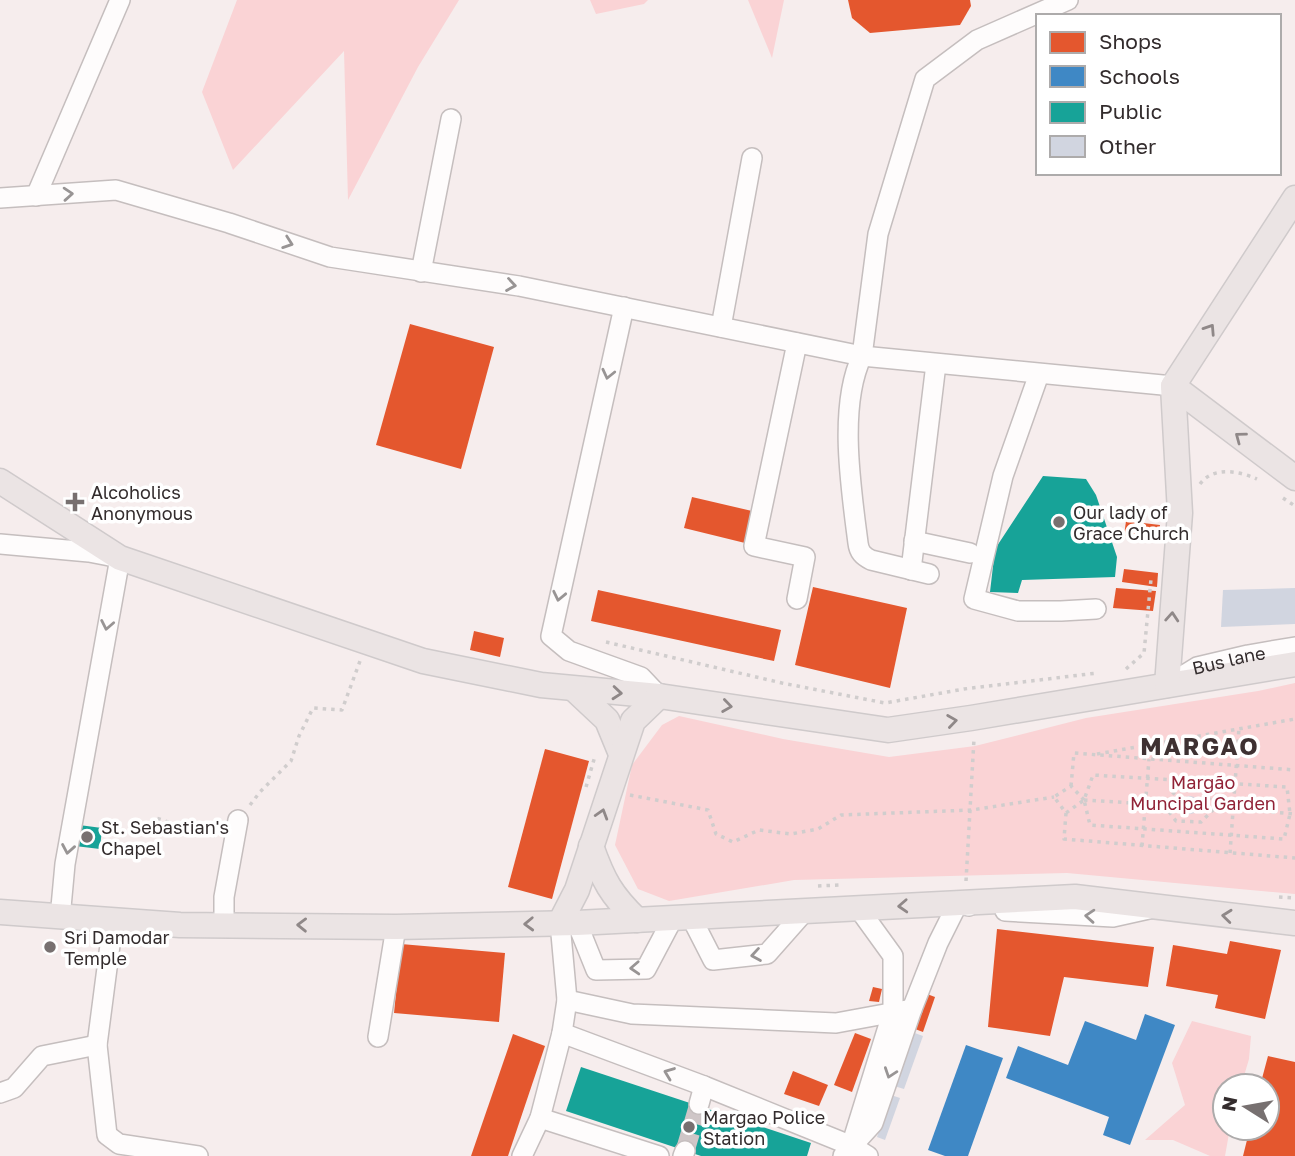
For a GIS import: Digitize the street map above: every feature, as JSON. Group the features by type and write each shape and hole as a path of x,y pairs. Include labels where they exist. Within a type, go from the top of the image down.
{"main road":[{"path":"1168,675 1180,513 1173,386 1295,198"},
{"path":"1173,386 1285,485"},
{"path":"0,481 120,558 423,661 575,690 659,696 888,730 971,718 1168,675 1295,664"},
{"path":"575,690 607,720 621,754"},
{"path":"569,923 591,846 633,721 659,696"},
{"path":"591,846 616,900 637,920"},
{"path":"0,912 113,922 396,927 637,920 1075,897 1295,923"}],"street":[{"path":"36,196 120,0"},
{"path":"1036,14 1068,0"},
{"path":"936,364 914,541 920,572 871,560 859,550 851,493 852,383 862,356 878,234 925,79 977,40 1036,14"},
{"path":"421,272 451,118"},
{"path":"721,327 752,158"},
{"path":"0,198 116,190 229,223 330,257 519,286 862,356 1173,386"},
{"path":"624,307 551,636 569,652 640,677 659,696"},
{"path":"797,343 754,546 805,557 797,599"},
{"path":"1039,374 1003,476 974,599 1018,611 1096,608"},
{"path":"914,541 970,553"},
{"path":"0,544 89,552 120,558 67,852 60,918"},
{"name":"Bus lane","path":"1168,675 1248,654 1295,647"},
{"path":"224,925 225,897 238,820"},
{"path":"562,1033 702,1095 854,1153 902,1010 958,903"},
{"path":"859,908 893,956 902,1010"},
{"path":"569,923 596,970 646,968 682,918 713,960 767,954 805,911"},
{"path":"113,922 97,1045 107,1135 119,1144 198,1156"},
{"path":"522,1156 540,1118 562,1033 567,1000 569,923"},
{"path":"378,1037 396,927"},
{"path":"567,1000 632,1014 836,1023 902,1010"},
{"path":"0,1093 14,1088 42,1056 97,1045"},
{"path":"540,1118 659,1156"}],"path":[{"path":"1199,485 1205,477 1227,471 1254,478 1265,485"},
{"path":"1285,485 1295,506"},
{"path":"1151,575 1144,653 1126,669 1168,675"},
{"path":"606,642 885,703 964,689 1099,673"},
{"path":"238,820 260,792 291,761 299,736 313,708 342,710 367,643"},
{"path":"958,903 968,877 975,746 964,689"},
{"path":"1092,754 1295,719"},
{"path":"1230,853 1239,728"},
{"path":"1066,813 1084,800 1093,775 1287,787 1293,814 1284,839 1090,825 1084,800 1071,786 1074,753 1295,770"},
{"path":"595,756 586,788 708,810 716,834 733,842 759,830 791,834 818,829 841,815 972,810 1054,797 1071,786"},
{"path":"1142,846 1149,759"},
{"path":"1164,805 1178,788 1202,790 1216,807 1293,814"},
{"path":"1054,797 1066,813 1064,839 1295,858"},
{"path":"1084,800 1164,805 1176,821 1201,822 1216,807"},
{"path":"144,828 156,818 179,824 199,834 234,840"}],"green space":[{"path":"237,0 459,0 418,67 348,200 344,51 233,170 202,92"},
{"path":"590,0 648,0 644,4 596,14"},
{"path":"748,0 784,0 772,58"},
{"name":"Margão Muncipal Garden","path":"1295,683 1295,894 1067,873 794,880 669,901 638,889 615,845 632,765 662,725 679,716 783,739 889,757 975,746 1086,718"},
{"path":"1192,1021 1251,1036 1245,1072 1211,1072 1211,1142 1228,1142 1225,1156 1210,1156 1173,1140 1145,1140 1185,1105 1172,1063"}],"building: Shops":[{"path":"848,0 970,0 971,6 960,25 870,33 852,18"},
{"path":"410,324 494,347 461,469 376,445"},
{"path":"692,497 752,511 745,543 684,528"},
{"path":"1126,521 1160,525 1158,538 1124,536"},
{"path":"1124,569 1158,573 1157,587 1122,582"},
{"path":"813,587 907,608 890,688 795,665"},
{"path":"1116,588 1156,591 1153,611 1113,608"},
{"path":"598,590 781,630 774,661 591,621"},
{"path":"474,631 504,638 500,657 470,650"},
{"path":"545,749 589,761 552,899 508,887"},
{"path":"997,929 1154,947 1148,987 1064,977 1050,1036 988,1027"},
{"path":"1230,941 1281,950 1265,1019 1215,1008 1218,995 1166,986 1173,945 1227,954"},
{"path":"401,944 505,953 499,1022 394,1013"},
{"path":"873,987 882,989 879,1002 869,1001"},
{"path":"927,994 935,997 923,1032 915,1029"},
{"path":"855,1033 871,1039 852,1092 834,1085"},
{"path":"513,1034 545,1046 508,1156 471,1156"},
{"path":"1268,1056 1295,1062 1295,1156 1243,1156 1246,1142 1281,1142 1281,1072 1264,1072"},
{"path":"793,1071 828,1085 819,1106 784,1094"}],"building: Schools":[{"path":"1145,1014 1175,1025 1130,1145 1103,1135 1109,1117 1006,1078 1018,1046 1068,1065 1085,1021 1136,1040"},
{"path":"966,1045 1003,1058 968,1156 945,1156 928,1150"}],"building: Public":[{"name":"Our lady of Grace Church","path":"1043,476 1086,479 1096,495 1117,557 1115,577 1022,580 1018,593 990,592 995,549"},
{"path":"79,825 102,828 100,849 75,846"},
{"name":"Margao Police Station","path":"581,1067 811,1143 807,1156 701,1156 566,1111"}],"building: Other":[{"path":"1295,588 1295,624 1221,627 1223,590"},
{"path":"1186,796 1194,796 1199,805 1197,812 1186,814 1181,809 1181,801"},
{"path":"912,1032 923,1036 904,1089 894,1086"},
{"path":"891,1095 900,1098 885,1140 877,1137"}],"tunnel":[{"path":"685,1151 699,1104"}],"place":[{"name":"Alcoholics Anonymous","path":"75,502"},
{"name":"Our lady of Grace Church","path":"1059,522"},
{"name":"St. Sebastian's Chapel","path":"87,837"},
{"name":"Sri Damodar Temple","path":"50,947"},
{"name":"Margao Police Station","path":"689,1127"}],"district":[{"name":"MARGAO","path":"1200,745"}]}
